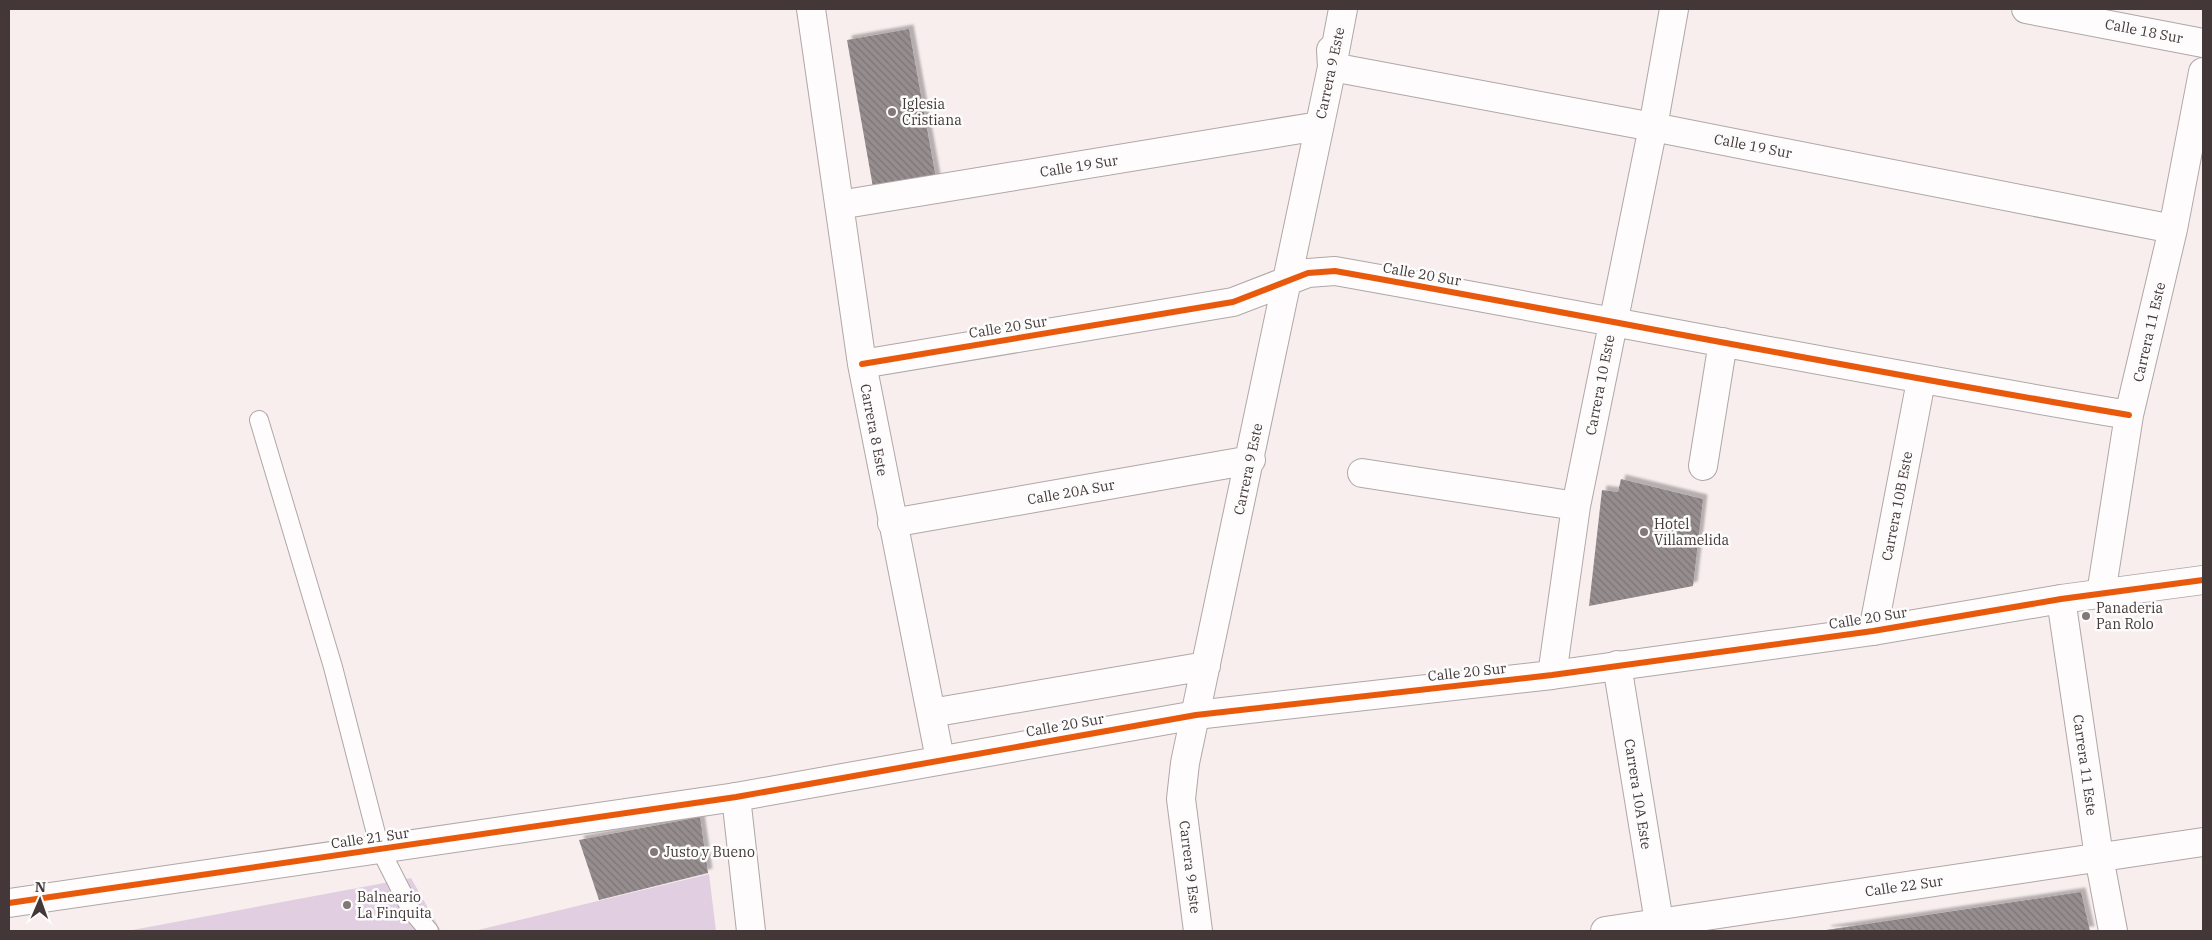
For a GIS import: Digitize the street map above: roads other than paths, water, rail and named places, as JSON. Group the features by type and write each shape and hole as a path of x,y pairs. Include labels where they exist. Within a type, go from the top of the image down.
{"street":[{"name":"Carrera 8 Este","path":"811,9 862,364 940,760"},
{"path":"1328,9 1332,67"},
{"name":"Carrera 9 Este","path":"1198,931 1181,799 1185,763 1343,9"},
{"name":"Carrera 10 Este","path":"1552,675 1576,506 1653,127 1674,9"},
{"name":"Calle 18 Sur","path":"2026,9 2203,43"},
{"name":"Calle 19 Sur","path":"1332,67 1653,127 2173,229"},
{"name":"Carrera 11 Este","path":"2101,594 2129,416 2173,229 2196,153 2203,72"},
{"name":"Calle 19 Sur","path":"839,205 1319,126"},
{"name":"Calle 20 Sur","path":"862,364 1233,302 1308,273 1334,272 1613,321 1921,381 2129,416"},
{"path":"1703,466 1722,342"},
{"name":"Carrera 10B Este","path":"1873,631 1921,381"},
{"name":"Calle 20A Sur","path":"892,523 1250,460"},
{"path":"1362,474 1576,506"},
{"name":"Calle 20 Sur","path":"736,798 1196,715 1552,675 1873,631 2061,599 2203,580"},
{"name":"Carrera 11 Este","path":"2061,599 2099,857 2112,931"},
{"name":"Carrera 10A Este","path":"1617,665 1659,922"},
{"path":"931,713 1206,666"},
{"path":"736,798 751,931"},
{"name":"Calle 21 Sur","path":"9,903 736,798"},
{"name":"Calle 22 Sur","path":"1605,931 2203,842"}],"lane":[{"path":"259,420 333,667 380,849 411,910 429,931"}],"place":[{"name":"Iglesia Cristiana","path":"892,112"},
{"name":"Hotel Villamelida","path":"1644,532"},
{"name":"Panaderia Pan Rolo","path":"2086,616"},
{"name":"Justo y Bueno","path":"654,852"},
{"name":"Balneario La Finquita","path":"347,905"}]}
